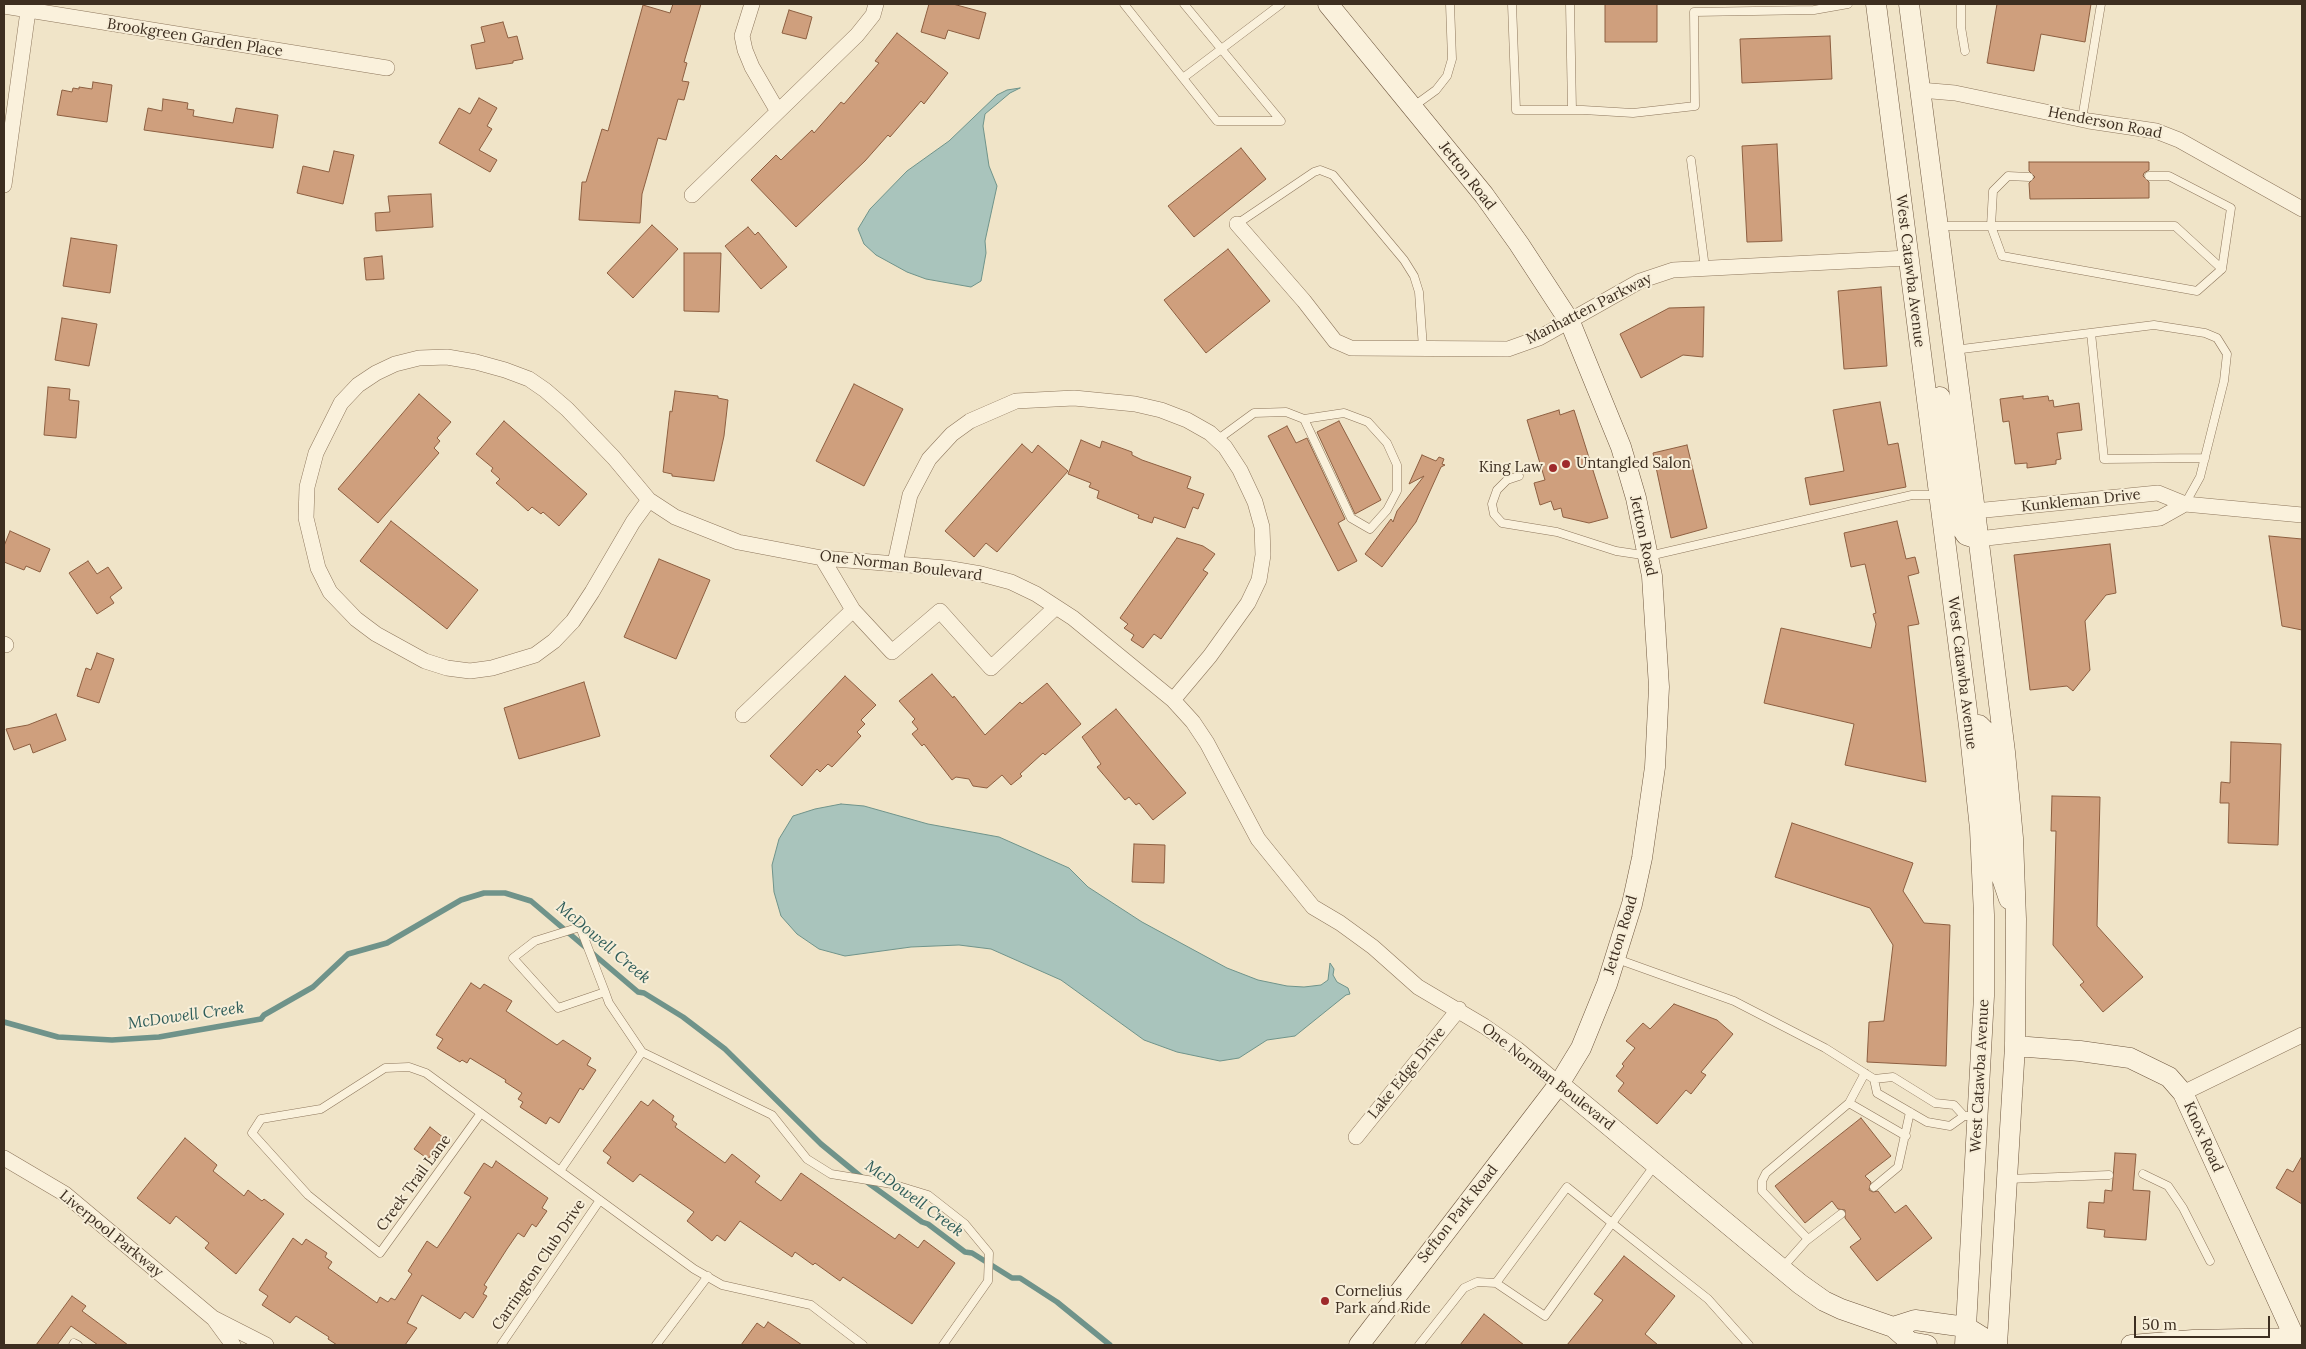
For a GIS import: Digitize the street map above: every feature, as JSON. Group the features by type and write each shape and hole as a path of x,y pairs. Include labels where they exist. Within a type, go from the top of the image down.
{"main road":[{"name":"Jetton Road","path":"1328,4 1484,195 1519,244 1570,322 1621,447 1636,498 1653,585 1659,687 1655,767 1642,858 1632,904 1615,958 1584,1041 1559,1084"},
{"name":"West Catawba Avenue","path":"1876,4 1969,726 1980,829 1984,916 1984,996 1971,1116 1966,1336"},
{"name":"West Catawba Avenue","path":"1909,4 1936,226 1975,511 2005,752 2013,838 2016,920 2015,1046 1996,1345"},
{"path":"1920,346 1939,387 1959,524 1966,535 1978,539"},
{"path":"1969,726 1979,725 1984,730 1986,738 2000,872 2016,920"},
{"name":"Knox Road","path":"2015,1046 2080,1051 2130,1058 2169,1077 2183,1093 2296,1342"},
{"name":"One Norman Boulevard","path":"1559,1084 1781,1269 1824,1301 1866,1320 1893,1327 1910,1342 1927,1345"},
{"name":"Sefton Park Road","path":"1359,1345 1559,1084"},
{"path":"1893,1327 1915,1320 1996,1345"},
{"path":"2131,1345 2193,1340 2296,1342"}],"street":[{"path":"752,4 742,36 745,50 752,67 777,110"},
{"path":"692,195 777,110 857,35 873,15 876,4"},
{"name":"Brookgreen Garden Place","path":"4,6 28,7 387,68"},
{"path":"4,184 28,7"},
{"name":"Henderson Road","path":"1920,90 1955,93 2082,119 2142,128 2179,140 2302,209"},
{"name":"Manhatten Parkway","path":"1236,224 1304,301 1335,341 1351,348 1508,349 1539,338 1640,281 1656,274 1673,270 1908,258"},
{"name":"One Norman Boulevard","path":"649,500 633,522 573,621 554,641 535,655 492,668 470,671 447,668 425,662 376,634 356,619 330,592 318,568 306,518 307,487 316,453 341,403 358,385 376,373 419,358 447,357 476,362 529,379 567,409 614,458 649,500 675,517 719,536 738,542 822,558 946,568 1011,582 1073,618 1173,700 1194,722 1258,839 1313,907 1340,923 1373,947 1418,987 1436,999 1459,1009 1517,1049 1559,1084"},
{"path":"895,563 910,495 929,459 952,434 970,421 1016,401 1074,398 1135,404 1161,410 1187,420 1225,447 1240,470 1255,502 1262,527 1262,563 1259,580 1248,603 1210,656 1173,700"},
{"name":"Kunkleman Drive","path":"1975,511 2158,493 2185,504 2302,515"},
{"name":"Kunkleman Drive","path":"1978,539 2160,518 2185,504"},
{"path":"822,558 853,610 892,652 940,611 991,668 1056,607"},
{"path":"743,715 853,610"},
{"name":"Lake Edge Drive","path":"1356,1137 1459,1009"},
{"path":"2183,1093 2302,1035"},
{"name":"Liverpool Parkway","path":"4,1158 31,1172 64,1194 213,1318 266,1345"},
{"name":"Liverpool Parkway","path":"213,1318 233,1345"}],"lane":[{"path":"1124,4 1217,121 1281,121 1220,50 1184,4"},
{"path":"1183,78 1281,4"},
{"path":"1412,108 1436,90 1447,76 1452,59 1450,4"},
{"path":"1512,4 1516,110 1633,113 1695,106 1694,4"},
{"path":"1570,4 1572,110"},
{"path":"1694,12 1814,10 1848,4"},
{"path":"1961,4 1961,27 1965,51"},
{"path":"2082,119 2101,4"},
{"path":"1691,160 1705,268"},
{"path":"1236,224 1307,176 1320,170 1328,172 1373,222 1404,260 1414,276 1419,292 1423,348"},
{"path":"2029,177 2008,176 1993,190 1991,226 2002,256 2197,291 2222,269 2231,208 2169,176 2149,176"},
{"path":"1936,226 2175,226 2222,269"},
{"path":"1954,350 2154,325 2205,333 2217,338 2227,354 2224,382 2200,477 2185,504"},
{"path":"2091,333 2104,459 2205,458"},
{"path":"1217,440 1254,413 1286,412 1304,419 1344,413 1368,422 1388,442 1396,465 1398,491 1387,510 1370,529 1351,518 1304,419"},
{"path":"1519,476 1507,480 1497,490 1492,504 1494,514 1502,523 1557,532 1616,552 1648,556 1912,495 1939,495"},
{"path":"605,992 558,1008 514,958 535,941 580,927 605,992 609,1003 642,1052 772,1115 806,1159 831,1174 892,1184 928,1196 965,1224 989,1253 988,1281 943,1345"},
{"path":"1615,958 1734,1001 1825,1048 1874,1079 1893,1077 1935,1103 1954,1105 1971,1116"},
{"path":"560,1171 642,1052"},
{"name":"Creek Trail Lane","path":"481,1113 380,1252 308,1195 252,1133 261,1119 321,1109 385,1068 409,1067 426,1073 481,1113 560,1171 600,1200 694,1269 722,1285 811,1305 863,1345"},
{"path":"1808,1239 1762,1191 1762,1180 1766,1173 1849,1103 1865,1073"},
{"path":"1874,1079 1877,1093 1927,1122 1950,1126 1971,1116"},
{"path":"1849,1103 1906,1136"},
{"path":"1874,1187 1898,1167 1910,1112"},
{"path":"1420,1345 1464,1288 1477,1282 1496,1283 1546,1316 1655,1164"},
{"path":"2143,1174 2168,1186 2183,1208 2210,1261"},
{"path":"2008,1179 2109,1175"},
{"path":"1496,1283 1567,1187 1708,1299 1749,1345"},
{"name":"Carrington Club Drive","path":"501,1345 600,1200"},
{"path":"1781,1269 1808,1239 1842,1214"},
{"path":"656,1345 708,1276"},
{"path":"73,1345 74,1343 78,1345"}],"water":[{"path":"1020,88 1010,93 985,114 983,126 989,166 997,186 985,241 986,253 981,281 971,287 926,279 907,272 876,255 864,244 858,229 870,209 907,171 949,141 997,95 1007,90"},
{"path":"841,804 864,806 928,824 999,837 1069,868 1088,887 1142,922 1227,968 1258,980 1287,986 1304,987 1321,985 1328,980 1330,963 1334,969 1333,975 1337,982 1348,988 1350,994 1346,995 1295,1036 1267,1040 1239,1058 1220,1061 1177,1052 1144,1040 1061,980 991,949 959,945 911,947 845,956 819,949 797,934 781,916 774,892 772,865 779,839 793,816"}],"building":[{"path":"673,4 701,4 684,62 687,63 682,81 689,82 684,100 678,99 666,140 658,138 642,194 640,223 579,220 582,182 586,182 602,129 608,131 643,5 670,13"},
{"path":"929,4 953,4 986,13 979,39 948,30 945,39 921,32"},
{"path":"1605,4 1657,4 1657,42 1605,42"},
{"path":"1997,4 2091,4 2085,42 2041,34 2034,71 1987,63"},
{"path":"789,10 812,17 806,39 782,33"},
{"path":"503,22 508,38 517,36 523,59 513,61 513,63 476,69 471,45 485,42 481,27"},
{"path":"897,33 948,73 924,104 921,101 890,137 888,135 865,161 796,227 751,180 776,155 781,160 812,130 814,133 841,102 844,104 879,63 875,61"},
{"path":"1830,36 1832,79 1742,83 1740,39"},
{"path":"93,82 112,85 107,122 57,115 62,90 72,92 73,88 79,89 79,87 92,89"},
{"path":"479,98 497,108 487,126 492,129 479,150 497,160 490,172 439,143 459,108 470,114"},
{"path":"163,99 188,103 187,109 194,110 193,116 233,123 236,108 278,115 273,148 144,130 148,108 162,111"},
{"path":"1777,144 1782,241 1747,242 1742,146"},
{"path":"1241,148 1266,179 1194,237 1168,206"},
{"path":"334,151 354,155 343,204 297,193 303,166 329,172"},
{"path":"2029,162 2149,162 2149,170 2143,176 2149,182 2149,198 2030,199 2029,183 2035,177 2029,171"},
{"path":"431,194 433,227 376,231 375,213 390,212 388,196"},
{"path":"652,225 678,249 633,298 607,273"},
{"path":"748,227 755,235 758,232 787,267 761,289 725,246"},
{"path":"71,238 117,245 110,293 63,286"},
{"path":"1228,249 1270,301 1206,353 1164,300"},
{"path":"684,253 721,253 719,312 684,311"},
{"path":"382,256 384,279 366,280 364,258"},
{"path":"1881,287 1887,366 1844,369 1838,291"},
{"path":"1704,307 1703,357 1683,355 1641,378 1620,334 1669,308"},
{"path":"62,318 97,324 89,366 55,360"},
{"path":"854,384 903,409 864,486 816,461"},
{"path":"48,387 70,389 69,400 79,401 76,438 44,435"},
{"path":"675,391 718,396 718,398 728,400 724,436 714,481 672,476 672,474 663,472 670,411 672,412"},
{"path":"419,394 451,422 437,438 440,441 434,448 439,453 378,523 338,489"},
{"path":"2023,396 2023,399 2048,396 2049,401 2053,400 2054,407 2079,403 2082,430 2057,433 2061,459 2056,460 2056,464 2027,468 2027,463 2015,464 2009,421 2003,422 2000,399"},
{"path":"1880,402 1888,445 1898,443 1906,487 1810,505 1805,478 1844,471 1833,410"},
{"path":"1559,410 1560,415 1574,410 1608,518 1589,523 1563,517 1561,508 1554,510 1551,501 1540,505 1534,483 1545,480 1527,420"},
{"path":"504,421 587,494 559,526 543,512 541,514 532,507 528,511 496,483 500,479 491,471 493,468 476,454"},
{"path":"1339,421 1381,500 1355,514 1317,432"},
{"path":"1287,426 1296,443 1307,438 1345,519 1338,523 1357,561 1338,571 1268,436"},
{"path":"1081,440 1100,448 1102,441 1132,452 1132,455 1142,460 1191,477 1187,488 1204,494 1198,509 1193,507 1185,528 1154,517 1152,523 1138,518 1139,515 1097,498 1099,491 1089,487 1091,483 1068,474"},
{"path":"1022,444 1032,453 1038,445 1068,471 997,552 986,543 974,557 945,531"},
{"path":"1687,445 1707,528 1671,538 1653,453"},
{"path":"1422,455 1436,461 1439,457 1444,459 1442,464 1445,465 1441,467 1416,522 1382,567 1365,554 1391,519 1393,522 1397,511 1424,476 1409,484"},
{"path":"391,521 478,590 447,629 360,561"},
{"path":"1897,521 1906,559 1915,557 1919,573 1908,576 1919,624 1908,626 1926,782 1845,765 1854,724 1764,703 1781,628 1871,648 1876,624 1873,614 1876,613 1865,564 1851,567 1844,533"},
{"path":"10,531 50,549 40,572 26,566 24,570 4,562 4,546"},
{"path":"2269,536 2302,539 2302,630 2282,626"},
{"path":"1177,538 1203,546 1215,554 1203,570 1208,573 1161,639 1154,634 1143,648 1131,640 1134,635 1124,628 1128,624 1120,618"},
{"path":"2110,544 2116,593 2106,595 2085,621 2090,670 2073,691 2067,686 2030,690 2014,555"},
{"path":"659,559 710,580 676,659 624,637"},
{"path":"88,561 97,574 108,567 122,588 110,597 114,603 97,614 69,573"},
{"path":"97,653 114,659 99,703 77,696 86,668 91,670"},
{"path":"932,674 953,698 954,696 985,735 1020,702 1022,704 1047,683 1081,724 1045,755 1043,753 1011,785 1002,775 987,788 973,786 969,779 956,777 952,780 924,744 922,746 912,734 918,729 912,722 915,719 899,701"},
{"path":"845,676 876,705 861,720 865,724 857,732 861,736 832,767 828,764 820,772 817,769 802,786 770,756"},
{"path":"584,682 600,736 519,759 504,708"},
{"path":"1116,709 1186,793 1153,820 1139,803 1136,805 1129,797 1125,800 1097,767 1101,764 1082,737"},
{"path":"56,714 66,740 33,753 30,744 14,750 6,729 28,725"},
{"path":"2231,742 2281,744 2278,845 2228,843 2229,803 2220,803 2221,782 2230,783"},
{"path":"2052,796 2100,797 2097,926 2143,977 2103,1012 2080,985 2084,982 2053,945 2056,831 2051,831"},
{"path":"1792,823 1913,863 1903,891 1924,923 1950,925 1946,1066 1867,1062 1869,1022 1884,1021 1893,945 1870,908 1775,877"},
{"path":"1134,844 1165,845 1164,883 1132,882"},
{"path":"471,983 480,989 484,984 512,1001 506,1011 557,1045 563,1040 591,1058 587,1065 596,1070 583,1090 580,1088 559,1123 550,1117 546,1124 520,1107 523,1102 518,1099 522,1093 505,1082 506,1080 470,1058 467,1063 462,1060 460,1062 437,1048 443,1039 436,1035"},
{"path":"1674,1004 1717,1020 1733,1034 1701,1072 1706,1075 1691,1094 1686,1090 1657,1124 1618,1091 1624,1083 1616,1076 1624,1066 1622,1064 1635,1048 1626,1041 1643,1023 1650,1029"},
{"path":"653,1100 674,1116 672,1120 677,1124 675,1127 725,1163 732,1154 760,1176 755,1182 781,1201 801,1173 895,1239 899,1234 918,1248 924,1240 955,1263 912,1324 843,1277 840,1281 815,1263 813,1265 795,1252 792,1257 740,1221 725,1241 717,1235 712,1241 687,1221 694,1212 640,1174 633,1182 607,1163 611,1157 603,1151 641,1101 648,1106"},
{"path":"1861,1118 1891,1156 1865,1176 1871,1182 1869,1190 1873,1192 1878,1191 1895,1213 1906,1205 1932,1238 1877,1281 1850,1247 1861,1239 1845,1218 1845,1210 1838,1209 1832,1201 1805,1223 1775,1186"},
{"path":"430,1127 444,1138 428,1159 414,1149"},
{"path":"185,1138 217,1165 213,1171 244,1196 248,1190 284,1214 236,1274 205,1248 209,1243 176,1216 170,1224 137,1198"},
{"path":"2115,1153 2136,1154 2133,1190 2150,1191 2146,1240 2104,1237 2105,1230 2087,1228 2089,1202 2104,1203 2105,1190 2112,1191"},
{"path":"2302,1156 2302,1204 2276,1188 2287,1169 2293,1172"},
{"path":"496,1161 548,1198 542,1208 547,1211 536,1227 532,1224 524,1237 518,1233 484,1285 487,1287 483,1294 487,1296 473,1318 465,1312 460,1319 422,1295 407,1323 417,1328 405,1345 337,1345 328,1339 329,1337 296,1316 290,1323 262,1305 268,1296 259,1290 293,1238 302,1245 306,1239 327,1253 325,1257 332,1262 328,1268 377,1303 380,1297 388,1302 391,1298 395,1300 412,1274 408,1271 427,1241 437,1248 471,1197 464,1193 484,1163 492,1168"},
{"path":"1624,1256 1675,1296 1645,1334 1658,1345 1567,1345 1603,1300 1594,1294"},
{"path":"72,1296 86,1306 82,1311 128,1345 98,1345 71,1326 57,1345 36,1345"},
{"path":"1484,1314 1524,1345 1460,1345"},
{"path":"768,1322 802,1345 741,1345 757,1323 764,1328"}],"waterway":[{"name":"McDowell Creek","path":"4,1022 58,1037 112,1040 159,1037 261,1019 264,1015 313,987 348,954 387,943 461,900 484,893 505,893 531,901 638,992 644,993 683,1017 725,1049 821,1144 871,1185 965,1252 972,1253 1012,1278 1020,1278 1057,1302 1110,1345"}],"place":[{"name":"Untangled Salon","path":"1566,464"},
{"name":"King Law","path":"1553,468"},
{"name":"Cornelius Park and Ride","path":"1325,1301"}]}
